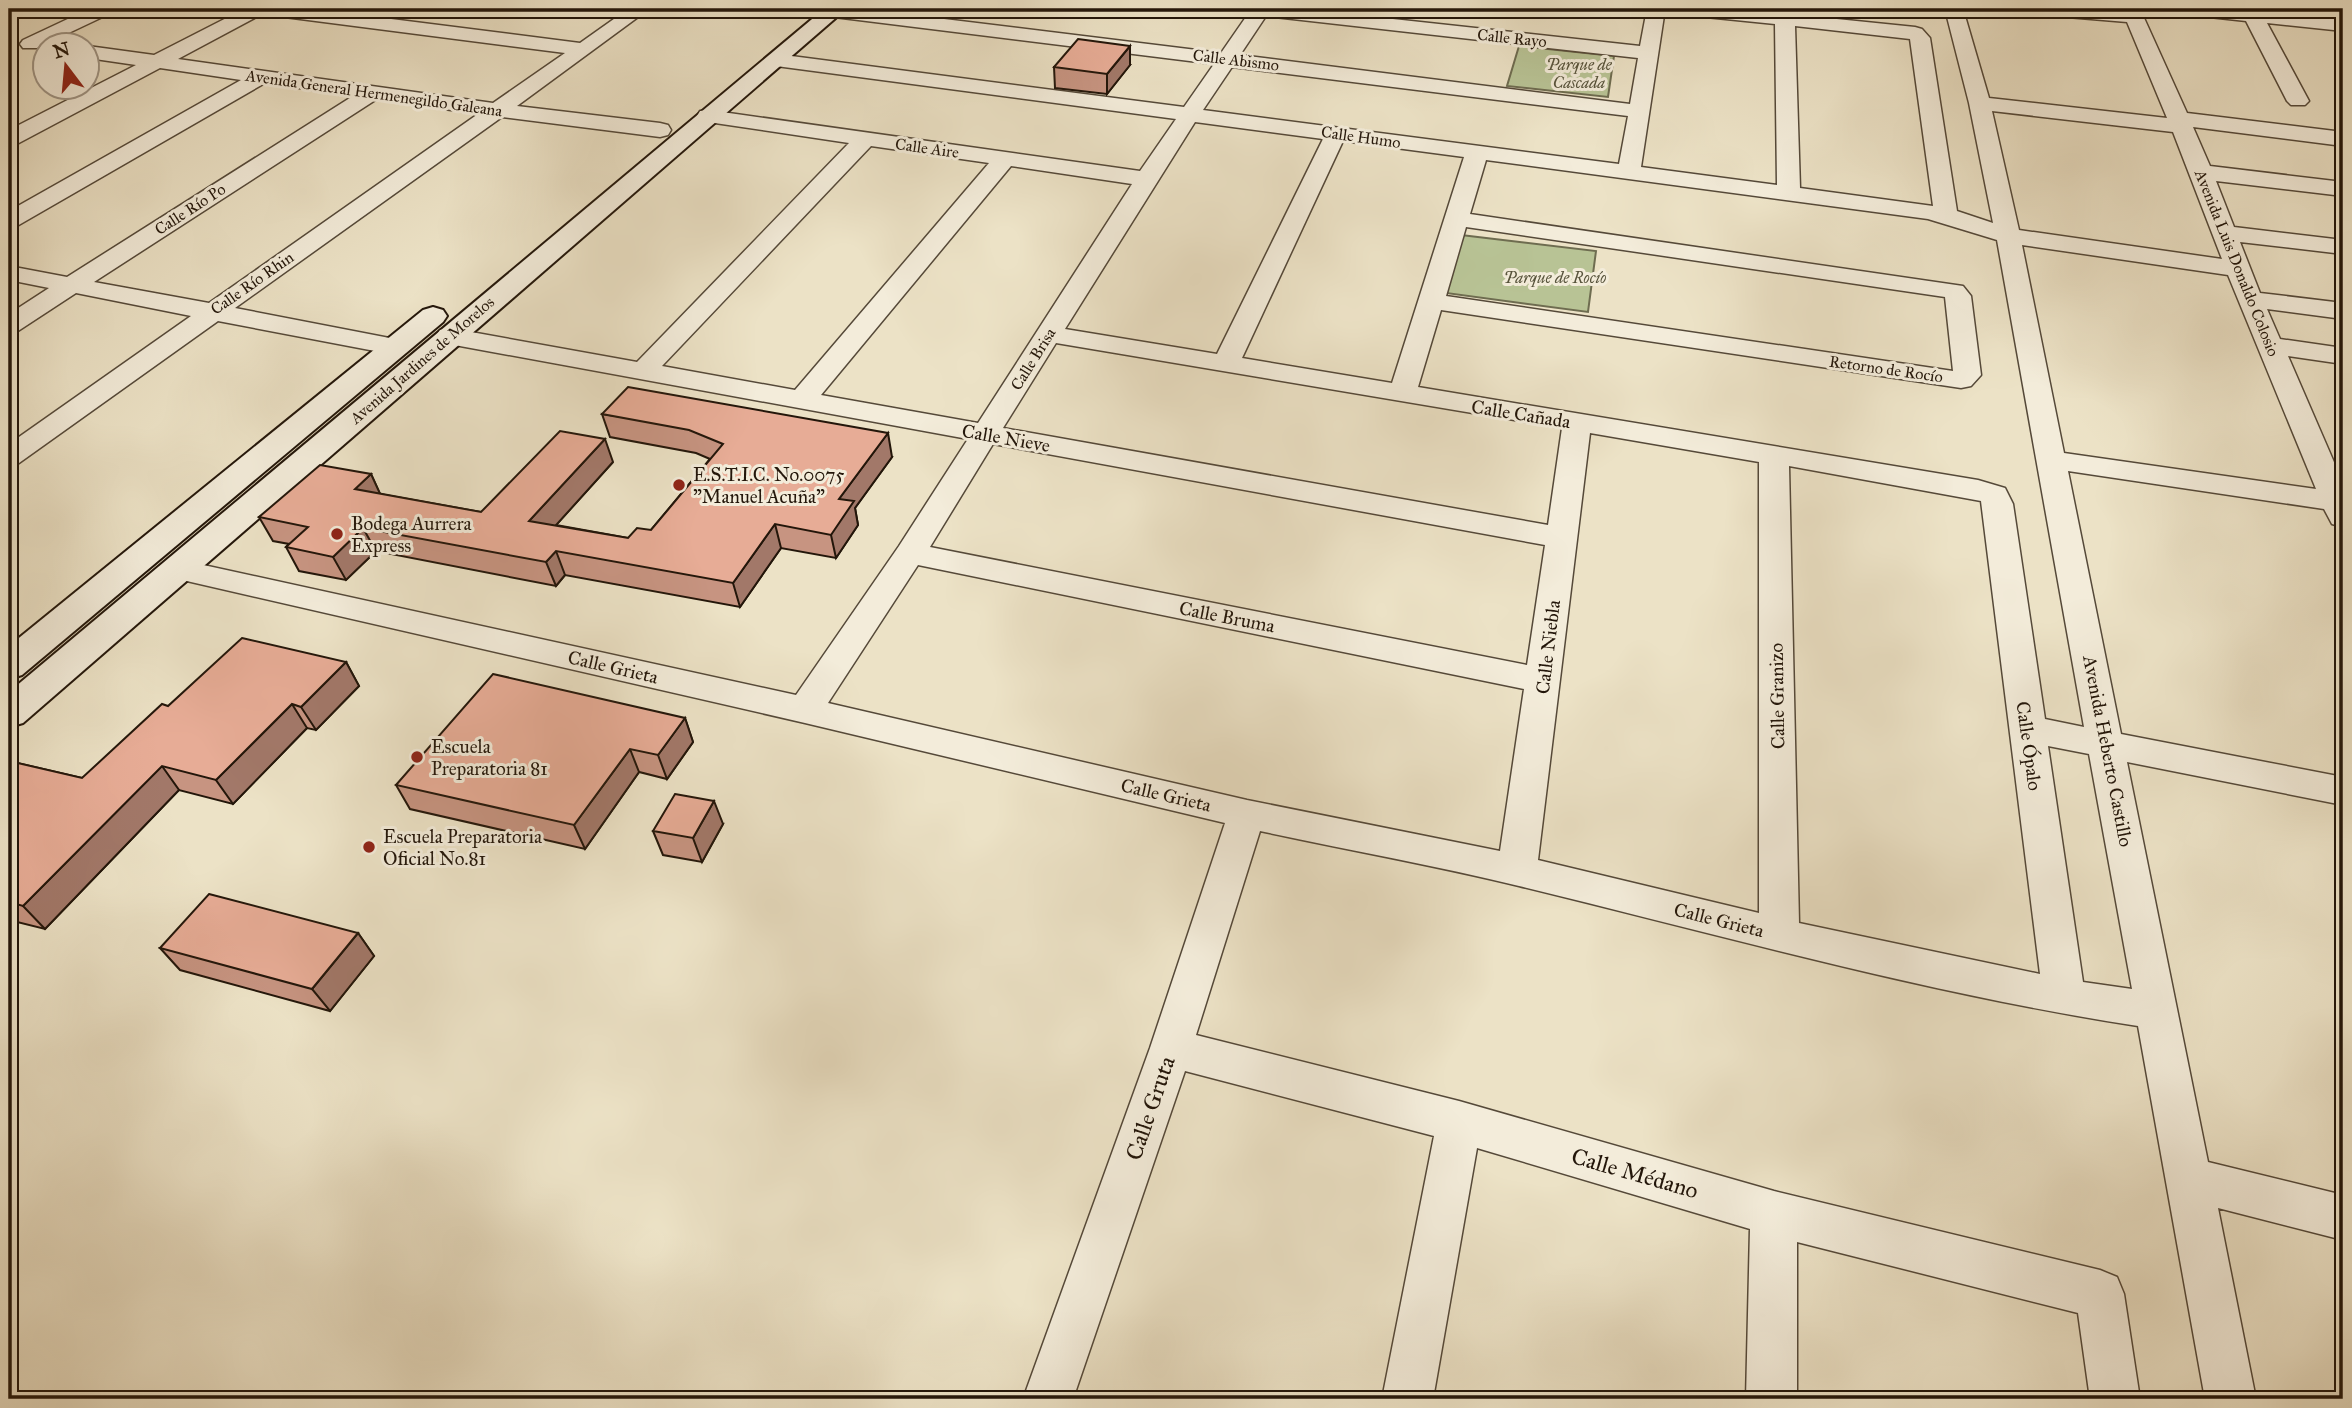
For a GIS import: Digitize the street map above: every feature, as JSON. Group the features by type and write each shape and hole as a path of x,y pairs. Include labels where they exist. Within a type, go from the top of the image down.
{"main road":[{"name":"Avenida Jardines de Morelos","path":"9,712 708,116 730,85 804,9"},
{"name":"Avenida Jardines de Morelos","path":"9,666 660,130 730,85 776,60 835,10"},
{"path":"277,443 318,449"}],"street":[{"path":"63,32 104,9"},
{"path":"9,139 234,9"},
{"path":"102,78 258,9"},
{"path":"270,9 583,49"},
{"name":"Calle Río Rhin","path":"9,457 212,310 640,9"},
{"name":"Calle Rayo","path":"1252,9 1647,53"},
{"name":"Calle Brisa","path":"805,710 910,553 1146,179 1261,9"},
{"path":"1629,173 1656,9"},
{"path":"1686,9 1915,33 1920,38 1946,215"},
{"name":"Avenida Heberto Castillo","path":"1954,9 1980,103 2008,236 2231,1399"},
{"path":"2043,9 2132,13"},
{"path":"2191,9 2251,12 2343,25"},
{"name":"Calle Abismo","path":"835,10 1638,111"},
{"path":"2251,12 2298,101"},
{"name":"Avenida Luis Donaldo Colosio","path":"2132,13 2201,172 2250,299 2340,509"},
{"path":"1784,19 1788,194"},
{"path":"9,41 32,45"},
{"name":"Avenida General Hermenegildo Galeana","path":"102,54 496,110 660,130"},
{"name":"Calle Humo","path":"776,60 1946,215 2008,236 2239,269"},
{"path":"9,221 261,77"},
{"name":"Calle Río Po","path":"9,325 372,93"},
{"path":"12,121 52,102"},
{"path":"1980,103 2343,139"},
{"name":"Calle Aire","path":"708,116 1146,179"},
{"path":"1225,365 1336,134"},
{"path":"642,372 865,139"},
{"path":"1402,395 1477,153"},
{"path":"803,400 1005,159"},
{"path":"2201,172 2343,189"},
{"name":"Retorno de Rocío","path":"1430,301 1961,380 1967,374 1958,296 1954,291 1457,219"},
{"path":"2225,233 2343,247"},
{"path":"9,273 396,347"},
{"path":"2250,299 2343,312"},
{"name":"Calle Cañada","path":"1048,334 1978,489 1994,495"},
{"name":"Calle Nieve","path":"449,336 1562,538"},
{"path":"2270,345 2343,356"},
{"name":"Calle Niebla","path":"1517,870 1577,423"},
{"name":"Calle Granizo","path":"1774,456 1779,935"},
{"path":"2051,460 2340,509"},
{"name":"Calle Ópalo","path":"1994,495 1998,504 2064,997"},
{"name":"Calle Bruma","path":"910,553 1544,681"},
{"name":"Calle Grieta","path":"176,569 805,710 1247,814 1517,870 1779,935 2064,997 2158,1011"},
{"path":"2027,729 2343,791"},
{"name":"Calle Gruta","path":"1048,1399 1171,1048 1247,814"},
{"name":"Calle Médano","path":"1171,1048 1459,1122 1774,1214 2099,1294 2115,1399"},
{"path":"1407,1399 1459,1122"},
{"path":"2189,1179 2343,1217"},
{"path":"1771,1399 1774,1214"}],"green space":[{"name":"Parque de Cascada","path":"1519,46 1614,56 1608,97 1507,86"},
{"name":"Parque de Rocío","path":"1461,235 1596,251 1588,312 1446,293"}],"building":[{"path":"1078,39 1130,46 1107,74 1054,67"},
{"path":"628,387 888,433 839,499 854,501 831,535 775,524 733,583 556,551 546,562 363,528 333,557 286,547 308,527 259,517 320,465 371,474 355,489 481,512 560,431 605,439 529,521 628,538 637,528 651,530 723,444 689,430 602,414"},
{"path":"242,638 346,662 301,707 292,704 216,780 162,766 23,906 9,902 9,873 17,865 9,863 9,761 82,778 162,704 168,706"},
{"path":"493,674 685,718 658,755 630,749 574,825 396,785"},
{"path":"675,794 714,801 693,838 653,831"},
{"path":"209,894 358,933 312,989 160,948"}],"place":[{"name":"E.S.T.I.C. No.0075 \"Manuel Acuña\"","path":"679,485"},
{"name":"Bodega Aurrera Express","path":"337,534"},
{"name":"Escuela Preparatoria 81","path":"417,757"},
{"name":"Escuela Preparatoria Oficial No.81","path":"369,847"}]}
